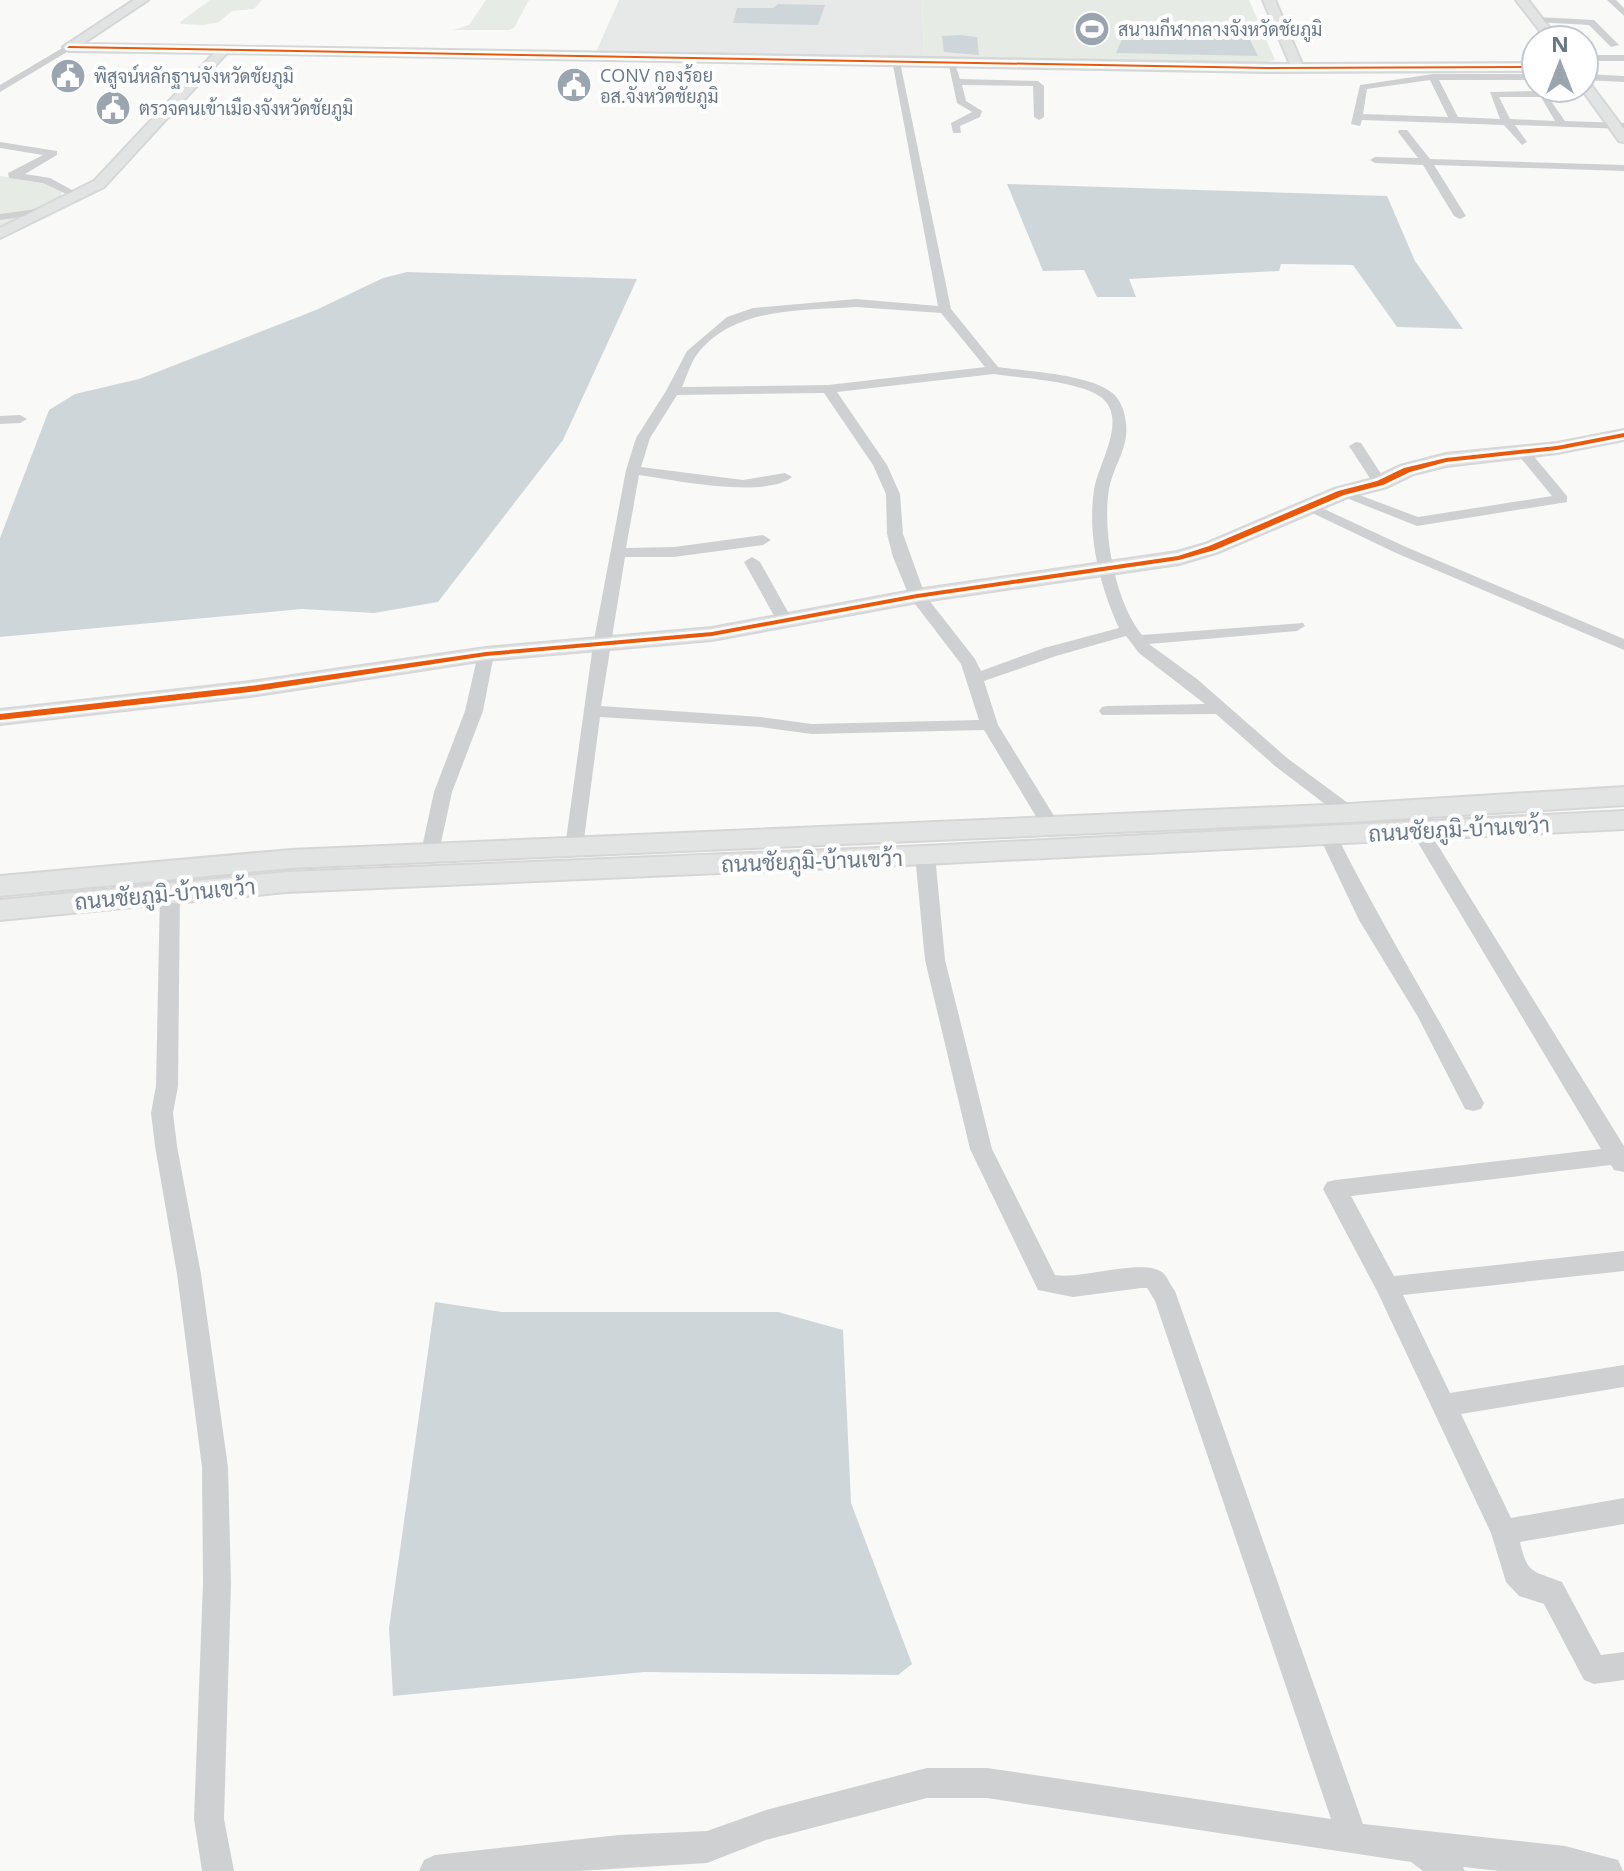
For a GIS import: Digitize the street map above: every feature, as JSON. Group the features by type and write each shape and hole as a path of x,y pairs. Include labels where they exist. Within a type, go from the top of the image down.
{"main road":[{"name":"ถนนชัยภูมิ-บ้านเขว้า","path":"0,910 286,882 1050,824 1349,813 1624,796"},
{"name":"ถนนชัยภูมิ-บ้านเขว้า","path":"0,886 166,868 430,852 574,847 670,854 925,855 1624,820"}],"street":[{"path":"0,89 142,0"},
{"path":"1269,0 1298,68"},
{"path":"1522,0 1541,24"},
{"path":"1611,0 1624,13"},
{"path":"1538,20 1591,22 1614,45"},
{"path":"69,47 1298,68 1520,67"},
{"path":"0,234 51,210 107,177 224,50"},
{"path":"1600,58 1624,58"},
{"path":"895,62 945,310 994,370"},
{"path":"951,63 962,103 977,111 976,115 955,125 957,131"},
{"path":"1433,77 1454,120"},
{"path":"1520,77 1433,77 1363,87 1357,120 1506,121 1619,126"},
{"path":"1600,78 1624,79"},
{"path":"957,82 1035,83 1039,86 1039,117"},
{"path":"1522,142 1506,121 1493,94 1544,94 1562,124"},
{"path":"1600,103 1619,126 1624,138"},
{"path":"1403,132 1427,162 1460,216"},
{"path":"0,142 53,153 31,166 0,174"},
{"path":"43,159 56,161"},
{"path":"1375,160 1624,168"},
{"path":"14,169 59,184 77,196"},
{"path":"0,217 51,210"},
{"path":"574,847 595,711 601,645 633,470 643,438 673,391 693,351 731,320 753,312 856,303 945,310"},
{"path":"673,391 828,389 994,370 1094,387 1110,397 1117,412 1119,437 1101,492 1100,535 1105,566 1133,635 1281,762 1349,813"},
{"path":"828,389 880,465 893,494 895,534 917,596 969,663 989,725 1050,824"},
{"path":"0,420 20,419"},
{"path":"0,717 250,689 486,654 712,634 917,596 1105,566 1179,558 1212,548 1341,493 1380,483 1407,470 1446,460 1557,448 1624,435"},
{"path":"1356,446 1380,483"},
{"path":"1341,493 1417,522 1562,499 1521,450"},
{"path":"633,470 734,484 754,484 785,477"},
{"path":"1309,506 1401,550 1624,645"},
{"path":"618,553 674,552 763,540"},
{"path":"752,562 785,621"},
{"path":"975,679 1050,652 1133,635 1297,626"},
{"path":"430,852 443,792 474,711 486,654"},
{"path":"1108,711 1220,709"},
{"path":"595,711 761,722 812,729 989,725"},
{"path":"1420,831 1621,1159 1335,1189 1387,1287 1504,1532 1511,1570 1526,1586 1552,1592 1594,1670 1624,1666"},
{"path":"1327,834 1369,920 1427,1015 1473,1103"},
{"path":"925,855 935,960 981,1149 1047,1283 1062,1288 1133,1275 1154,1279 1166,1298 1352,1835"},
{"path":"170,892 167,1086 162,1113 189,1274 215,1467 217,1583 209,1819 218,1871"},
{"path":"1387,1287 1624,1261"},
{"path":"1445,1405 1624,1376"},
{"path":"1504,1532 1624,1511"},
{"path":"435,1871 621,1861 707,1847 766,1825 927,1783 987,1783 1417,1847 1565,1862 1607,1871"},
{"path":"1417,1847 1449,1871"}],"shaded area":[{"path":"210,0 262,0 254,9 232,11 219,22 181,24"},
{"path":"486,0 529,0 514,28 509,30 453,30 469,25"},
{"path":"619,0 922,0 924,57 596,52"},
{"name":"สนามกีฬากลางจังหวัดชัยภูมิ","path":"922,0 1249,0 1275,60 1265,63 924,57"},
{"path":"778,4 825,5 818,25 733,23 737,8 773,8"},
{"path":"1128,26 1244,28 1258,56 1116,53"},
{"path":"942,36 977,37 979,55 944,52"},
{"path":"0,176 41,181 63,190 60,198 0,229"},
{"path":"1007,184 1387,196 1415,261 1463,329 1397,327 1353,265 1281,264 1279,271 1129,279 1136,297 1097,297 1084,270 1043,271"},
{"path":"407,272 637,279 563,440 438,602 374,613 302,609 0,637 0,538 49,410 75,394 139,379 316,310 383,278"},
{"path":"435,1302 502,1312 778,1312 843,1330 851,1503 912,1664 898,1675 644,1672 393,1696 389,1628"}],"cycle path":[{"path":"69,47 1267,68 1520,67"},
{"path":"0,717 250,689 486,654 712,634 917,596 1179,558 1212,548 1341,493 1380,483 1407,470 1446,460 1557,448 1624,435"}],"place":[{"name":"สนามกีฬากลางจังหวัดชัยภูมิ","path":"1092,29"},
{"name":"พิสูจน์หลักฐานจังหวัดชัยภูมิ","path":"68,76"},
{"name":"CONV กองร้อย อส.จังหวัดชัยภูมิ","path":"574,85"},
{"name":"ตรวจคนเข้าเมืองจังหวัดชัยภูมิ","path":"113,108"}]}
